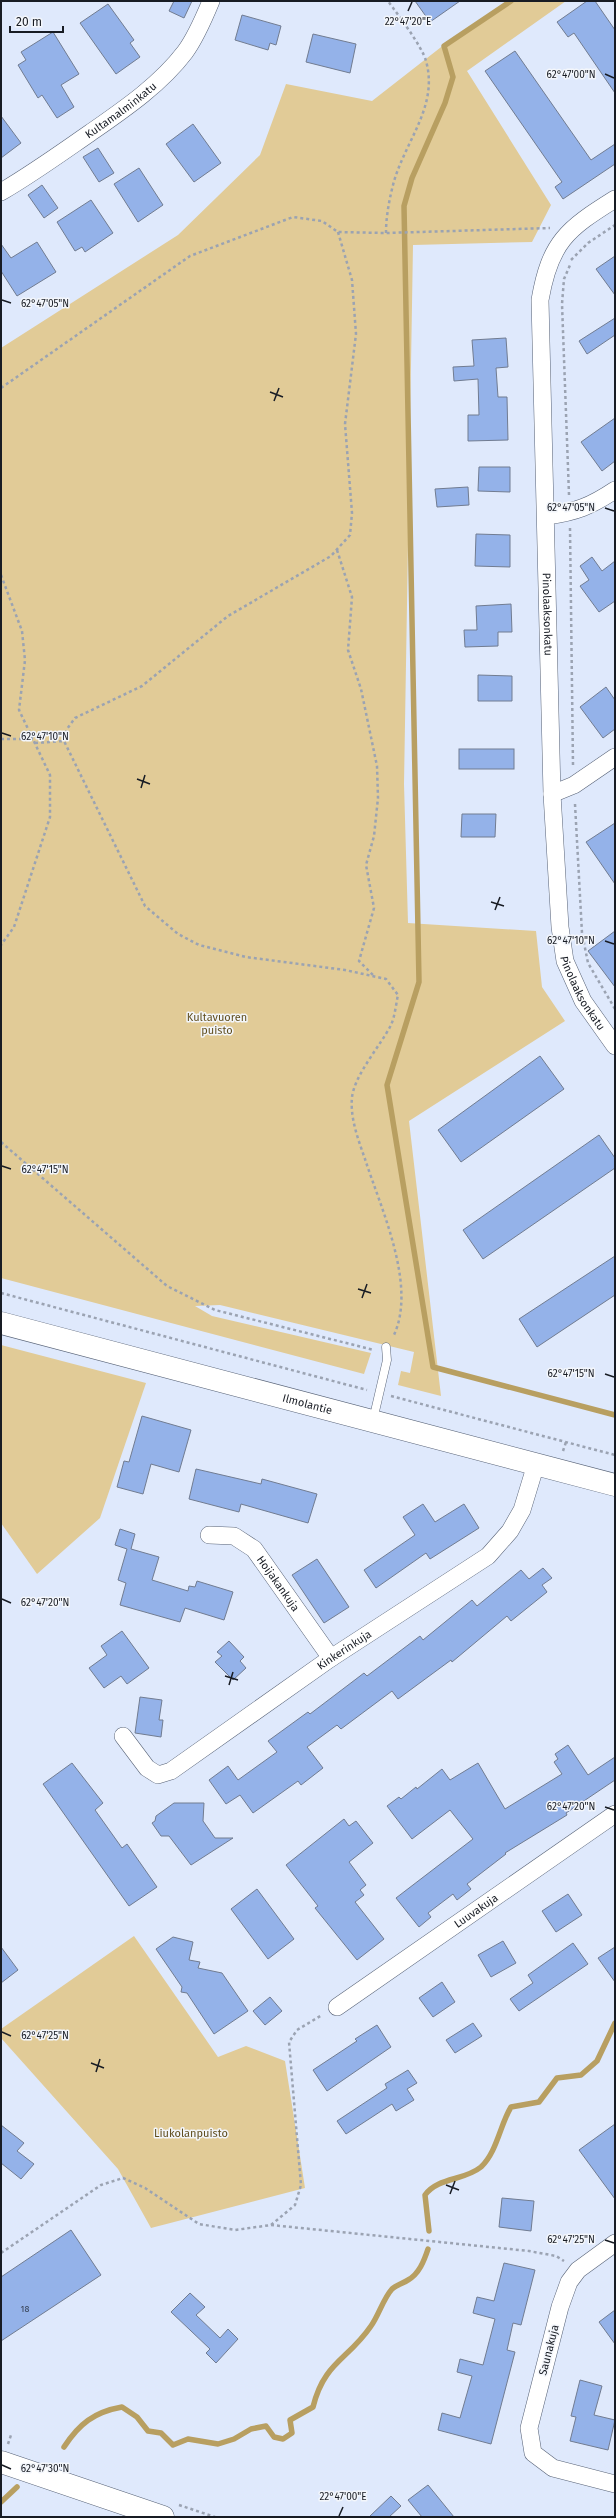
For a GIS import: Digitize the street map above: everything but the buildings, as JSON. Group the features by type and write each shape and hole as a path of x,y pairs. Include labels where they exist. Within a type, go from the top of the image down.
{"street":[{"name":"Kultamalminkatu","path":"1,192 32,174 111,118 155,83 185,52 204,20 211,1"},
{"name":"Pinolaaksonkatu","path":"613,1038 582,1001 565,961 555,878 547,516 540,300 545,270 556,247 573,228 615,200"},
{"path":"547,516 569,513 592,506 615,490"},
{"path":"552,794 574,785 615,757"},
{"name":"Ilmolantie","path":"1,1323 615,1485"},
{"name":"Kinkerinkuja","path":"123,1736 147,1768 158,1775 171,1771 331,1658 488,1556 510,1531 522,1510 536,1464"},
{"name":"Hoijakankuja","path":"209,1535 234,1536 254,1548 331,1658"},
{"name":"Luuvakuja","path":"337,2007 615,1814"},
{"name":"Saunakuja","path":"615,2243 578,2270 569,2282 560,2307 528,2428 533,2453 553,2468 615,2484"},
{"path":"5,2454 163,2517"}],"lane":[{"path":"373,1421 387,1360 386,1347"}],"path":[{"path":"386,233 386,220 393,184 427,104 430,82 426,59 388,1"},
{"path":"1,388 190,256 293,217 322,221 338,232 398,233 573,228"},
{"path":"615,225 588,243 571,260 564,279 562,304 569,513 574,785 582,933 588,963 615,1009"},
{"path":"1,1142 167,1286 215,1310 376,1350 386,1347 400,1323 402,1297 399,1265 354,1127 352,1096 366,1064 391,1024 398,995 386,979 346,970 246,957 199,945 178,934 145,906 64,742 67,729 75,718 142,686 228,616 331,556 350,535 352,513 345,424 356,334 352,280 338,232"},
{"path":"337,550 352,597 348,650 363,696 377,766 378,798 374,836 366,865 374,908 359,961 373,976"},
{"path":"1,575 22,631 25,660 19,710 50,775 50,816 14,927 1,945"},
{"path":"1,738 33,739"},
{"path":"35,743 64,742"},
{"path":"1,1293 615,1455"},
{"path":"271,2225 295,2205 301,2185 289,2042 297,2030 337,2007"},
{"path":"1,2253 101,2185 123,2178 145,2188 199,2224 236,2230 271,2225 529,2251 556,2256 578,2270"},
{"path":"5,2454 11,2435"}],"green space":[{"name":"Kultavuoren puisto","path":"508,1 566,1 467,71 551,205 532,242 413,245 404,784 408,923 536,931 542,987 565,1021 409,1121 441,1396 398,1385 401,1371 410,1373 414,1352 220,1305 195,1306 212,1316 371,1353 364,1374 1,1278 1,348 178,235 260,155 286,84 372,101 445,44"},
{"path":"1,1345 146,1383 100,1518 37,1574 1,1523"},
{"name":"Liukolanpuisto","path":"134,1936 218,2057 246,2046 285,2061 305,2188 151,2228 118,2169 1,2038 1,2029"}],"waterway":[{"path":"511,1 444,46 453,77 445,103 412,178 404,206 419,982 387,1085 433,1367 615,1415"},
{"path":"429,2231 425,2195 430,2189 444,2182 467,2175 481,2167 491,2154 511,2107 539,2102 557,2078 581,2075 597,2061 615,2023"},
{"path":"64,2447 75,2432 88,2420 103,2412 122,2407 137,2417 148,2431 161,2433 173,2445 188,2439 218,2444 234,2439 251,2429 266,2426 274,2437 283,2439 292,2433 290,2420 313,2407 323,2380 338,2362 354,2347 374,2322 386,2297 392,2289 412,2277 418,2271 428,2249"},
{"path":"1,2502 17,2487"}]}
